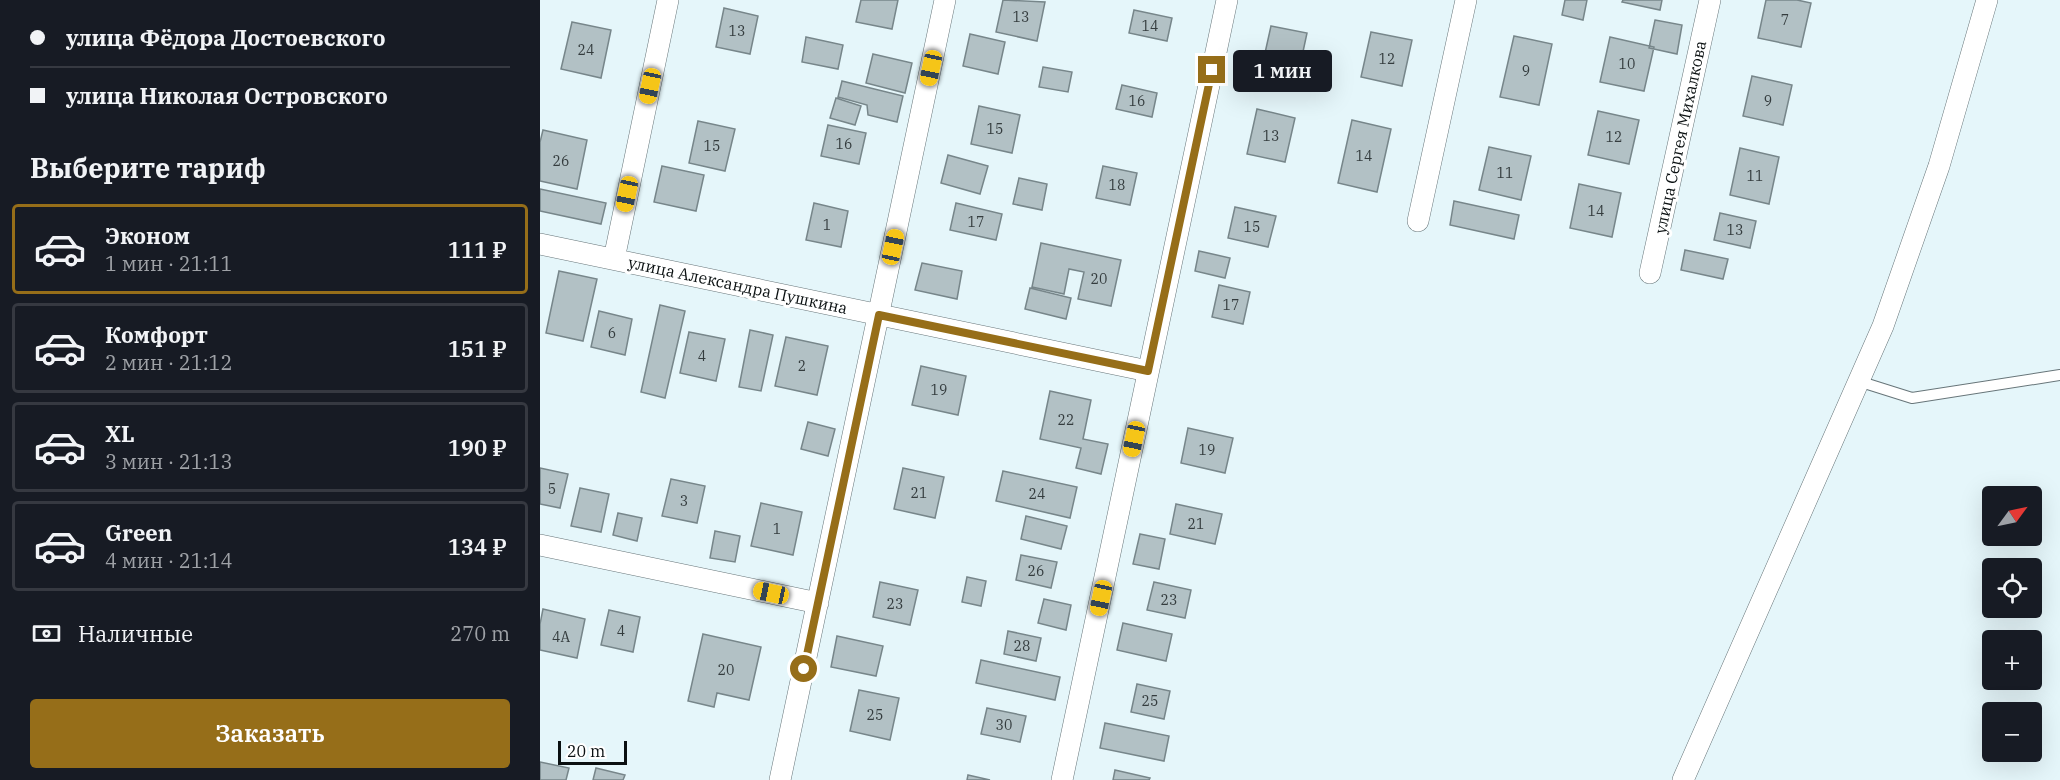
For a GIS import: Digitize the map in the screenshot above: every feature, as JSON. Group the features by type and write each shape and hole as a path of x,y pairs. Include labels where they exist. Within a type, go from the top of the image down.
{"street":[{"path":"614,259 669,0"},
{"path":"780,780 945,0"},
{"path":"1062,780 1227,0"},
{"path":"1418,221 1466,0"},
{"name":"улица Сергея Михалкова","path":"1650,273 1710,0"},
{"path":"1683,780 1883,326 1939,166 1987,0"},
{"name":"улица Александра Пушкина","path":"540,244 1148,371"},
{"path":"540,545 818,603"}],"lane":[{"path":"1858,381 1912,398 2060,375"}],"building":[{"path":"861,0 898,0 892,29 856,22"},
{"path":"1003,0 1045,2 1037,41 996,32"},
{"path":"1565,0 1587,0 1583,20 1562,15"},
{"path":"1623,0 1662,0 1660,10 1622,2"},
{"path":"1766,0 1797,0 1811,3 1801,47 1758,38"},
{"path":"724,8 758,16 750,54 716,47"},
{"path":"1134,10 1172,18 1167,41 1129,33"},
{"path":"1655,20 1682,25 1677,54 1649,48"},
{"path":"572,22 611,30 601,78 561,69"},
{"path":"1271,26 1307,33 1301,61 1265,53"},
{"path":"1371,32 1412,40 1402,86 1361,77"},
{"path":"970,34 1005,42 998,74 963,66"},
{"path":"1514,36 1552,44 1539,105 1500,97"},
{"path":"806,37 843,45 838,69 802,62"},
{"path":"1610,37 1654,47 1644,91 1600,82"},
{"path":"873,54 912,63 905,93 866,83"},
{"path":"1043,67 1072,72 1068,92 1039,87"},
{"path":"1752,76 1792,85 1783,125 1743,116"},
{"path":"842,81 903,96 897,122 868,115 867,105 838,97"},
{"path":"1122,85 1157,93 1152,117 1116,109"},
{"path":"836,98 861,106 855,125 830,118"},
{"path":"979,106 1020,115 1012,153 971,144"},
{"path":"1257,109 1295,118 1285,162 1247,154"},
{"path":"1598,111 1639,120 1629,164 1588,155"},
{"path":"1352,120 1391,129 1377,192 1338,183"},
{"path":"698,121 735,129 725,171 689,163"},
{"path":"828,125 866,133 859,164 821,156"},
{"path":"543,130 587,140 577,189 540,181 540,142"},
{"path":"1489,147 1531,156 1521,200 1479,190"},
{"path":"1740,148 1779,157 1769,204 1730,195"},
{"path":"948,155 988,166 980,194 941,183"},
{"path":"662,166 704,175 696,211 654,202"},
{"path":"1103,166 1137,173 1130,205 1096,198"},
{"path":"1019,178 1047,184 1042,210 1013,204"},
{"path":"1579,184 1621,193 1612,237 1570,228"},
{"path":"540,189 606,203 601,224 540,211"},
{"path":"1454,201 1519,215 1514,239 1450,225"},
{"path":"814,203 848,211 841,247 806,240"},
{"path":"956,203 1002,214 996,240 950,230"},
{"path":"1235,207 1276,216 1268,247 1228,238"},
{"path":"1720,213 1756,221 1750,248 1714,240"},
{"path":"1041,243 1121,260 1111,306 1078,299 1084,272 1069,269 1064,294 1032,287"},
{"path":"1685,250 1728,259 1723,279 1681,270"},
{"path":"1199,251 1230,258 1225,278 1195,271"},
{"path":"922,263 962,271 957,299 915,290"},
{"path":"559,271 597,279 583,341 546,333"},
{"path":"1219,285 1250,292 1243,324 1212,317"},
{"path":"1030,288 1071,298 1066,319 1025,309"},
{"path":"660,305 685,311 665,398 641,392"},
{"path":"599,311 632,319 625,355 591,347"},
{"path":"750,330 773,335 761,391 739,387"},
{"path":"689,332 725,339 716,381 680,373"},
{"path":"786,337 828,346 817,395 775,386"},
{"path":"921,366 966,376 958,415 912,405"},
{"path":"1050,391 1091,400 1083,439 1108,444 1101,474 1076,468 1081,448 1040,439"},
{"path":"808,422 835,429 828,456 801,449"},
{"path":"1188,428 1233,438 1225,473 1181,463"},
{"path":"540,468 568,474 560,508 540,504"},
{"path":"903,468 944,477 935,518 894,509"},
{"path":"1003,471 1077,487 1070,518 996,501"},
{"path":"671,479 705,486 697,523 662,516"},
{"path":"580,488 609,494 601,532 571,526"},
{"path":"761,503 802,512 793,555 751,546"},
{"path":"1176,504 1222,514 1215,544 1170,534"},
{"path":"618,513 642,518 637,541 613,535"},
{"path":"1026,516 1067,526 1061,549 1021,539"},
{"path":"715,531 740,536 735,562 710,558"},
{"path":"1140,534 1165,539 1159,569 1133,564"},
{"path":"1021,555 1057,562 1051,588 1016,580"},
{"path":"967,577 986,581 981,606 962,602"},
{"path":"880,582 918,590 910,625 873,617"},
{"path":"1154,582 1191,590 1185,618 1147,610"},
{"path":"1044,599 1071,605 1066,630 1038,623"},
{"path":"543,609 585,619 577,658 540,650 540,624"},
{"path":"609,610 640,617 633,652 601,645"},
{"path":"1123,623 1172,634 1166,661 1117,650"},
{"path":"1008,631 1041,638 1036,661 1004,654"},
{"path":"703,634 761,647 749,700 717,693 714,707 688,701"},
{"path":"837,636 883,646 876,676 831,667"},
{"path":"981,660 1060,677 1055,700 976,683"},
{"path":"1137,684 1170,691 1164,719 1131,712"},
{"path":"859,690 899,698 890,740 850,731"},
{"path":"987,708 1026,716 1020,742 981,734"},
{"path":"1105,723 1169,736 1164,761 1100,748"},
{"path":"540,762 569,768 566,780 540,780"},
{"path":"596,768 625,775 623,780 593,780"},
{"path":"1115,770 1150,778 1149,780 1113,780"},
{"path":"968,775 990,780 967,780"}],"route":[{"path":"804,669 879,315 1148,371 1212,70"}]}
